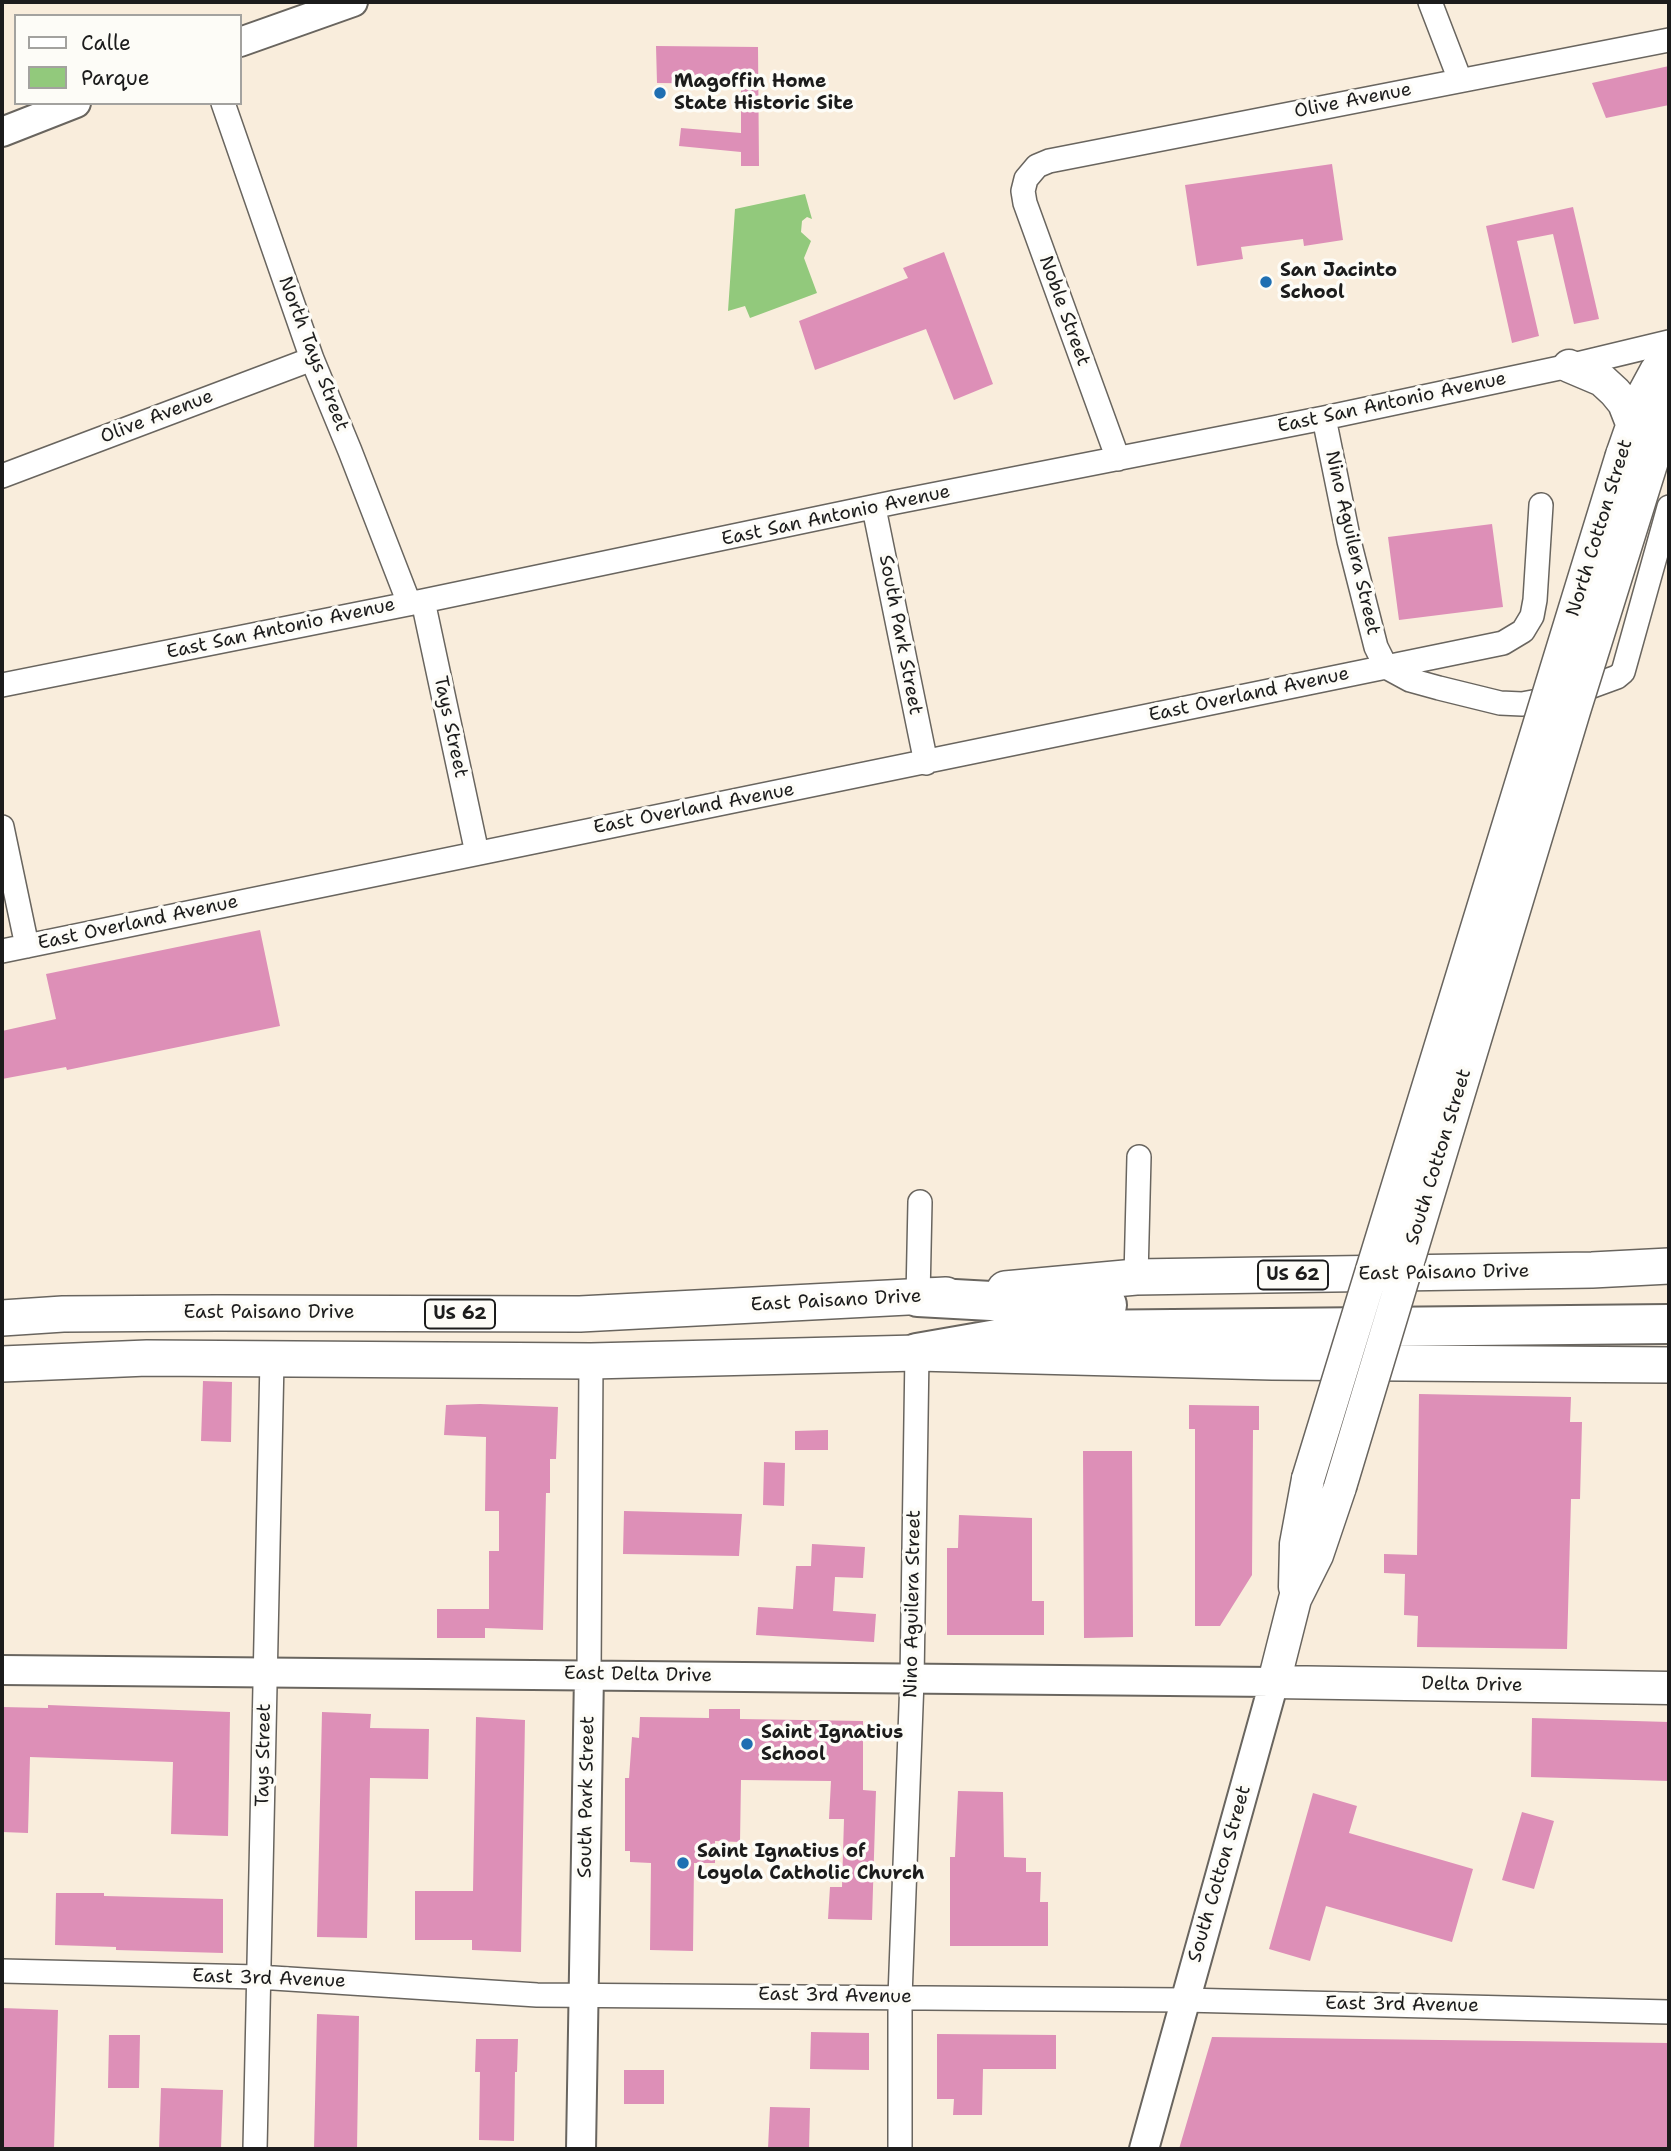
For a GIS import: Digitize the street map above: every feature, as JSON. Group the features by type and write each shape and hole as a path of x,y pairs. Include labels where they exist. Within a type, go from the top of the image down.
{"highway":[{"path":"918,1297 1046,1304 1178,1305 1460,1304 1669,1299"},
{"path":"918,1353 1026,1334 1074,1330 1669,1324"}],"main road":[{"name":"North Cotton Street","path":"1559,710 1622,455 1643,395 1669,353"},
{"path":"1569,366 1602,380 1615,392 1624,403 1633,426"},
{"name":"North Cotton Street","path":"1559,710 1652,461 1669,399"},
{"name":"South Cotton Street","path":"1295,1599 1296,1544 1308,1479 1559,710"},
{"name":"South Cotton Street","path":"1274,1682 1295,1599 1317,1555 1340,1487 1559,710"},
{"name":"East Paisano Drive","path":"2,1318 147,1313 580,1314 918,1297 1136,1277 1592,1270 1669,1266"},
{"path":"2,1364 147,1358 591,1361 918,1353 1272,1362 1669,1365"},
{"name":"Delta Drive","path":"1274,1682 1669,1688"}],"street":[{"path":"242,41 353,2"},
{"path":"1430,2 1460,80"},
{"name":"Olive Avenue","path":"1037,166 1049,161 1669,40"},
{"path":"2,132 71,105"},
{"name":"North Tays Street","path":"224,105 312,359 416,602"},
{"name":"Noble Street","path":"1037,166 1026,179 1023,191 1025,203 1118,459"},
{"name":"East San Antonio Avenue","path":"2,685 897,502 1324,418 1669,342"},
{"name":"Olive Avenue","path":"2,476 312,359"},
{"name":"Nino Aguilera Street","path":"1324,418 1349,541 1376,647 1386,667"},
{"name":"East Overland Avenue","path":"2,951 1503,643 1523,631 1532,616 1541,505"},
{"name":"South Park Street","path":"874,508 926,762"},
{"path":"1386,667 1410,681 1500,703 1522,704 1565,696 1617,677 1623,672 1669,508"},
{"name":"Tays Street","path":"416,602 477,853"},
{"path":"2,827 27,946"},
{"path":"1136,1277 1139,1157"},
{"path":"918,1297 920,1202"},
{"name":"Nino Aguilera Street","path":"900,2149 900,1997 912,1680 918,1353"},
{"name":"Tays Street","path":"255,2149 272,1360"},
{"name":"South Park Street","path":"580,2149 589,1674 591,1361"},
{"name":"East Delta Drive","path":"2,1670 1274,1682"},
{"name":"South Cotton Street","path":"1144,2149 1274,1682"},
{"name":"East 3rd Avenue","path":"2,1971 258,1977 537,1995 1184,2000 1669,2012"}],"green space":[{"path":"805,194 812,219 807,217 802,221 801,232 811,241 804,258 817,293 750,318 745,306 728,311 735,209"}],"building":[{"path":"656,46 758,47 759,166 741,166 741,152 679,146 681,128 741,133 741,84 657,83"},
{"path":"1669,66 1669,105 1606,118 1592,83"},
{"path":"1332,164 1343,240 1304,246 1303,239 1241,247 1243,259 1197,266 1185,185"},
{"path":"1573,207 1599,319 1574,324 1553,234 1517,241 1539,336 1512,343 1486,226"},
{"path":"944,252 993,384 954,400 926,329 815,370 799,321 908,278 903,268"},
{"path":"1492,524 1503,607 1399,620 1388,537"},
{"path":"260,930 280,1026 67,1070 66,1067 2,1079 2,1031 56,1019 46,974"},
{"path":"203,1381 232,1382 231,1442 201,1441"},
{"path":"1419,1394 1571,1397 1570,1422 1582,1422 1580,1499 1571,1499 1567,1649 1417,1647 1418,1616 1404,1615 1405,1574 1384,1573 1384,1554 1417,1555"},
{"path":"446,1405 558,1407 556,1459 550,1459 550,1493 546,1493 543,1630 485,1628 485,1638 437,1638 437,1609 489,1609 489,1551 499,1551 499,1511 485,1511 486,1437 444,1435"},
{"path":"1189,1405 1259,1406 1259,1430 1253,1430 1252,1575 1220,1626 1195,1626 1195,1429 1189,1429"},
{"path":"828,1430 828,1450 795,1450 795,1431"},
{"path":"1083,1451 1132,1451 1133,1637 1084,1638"},
{"path":"764,1462 785,1463 784,1506 763,1505"},
{"path":"624,1511 742,1514 739,1556 623,1554"},
{"path":"959,1515 1032,1518 1032,1601 1044,1601 1044,1635 947,1635 947,1548 958,1548"},
{"path":"812,1544 865,1547 863,1578 835,1577 833,1611 876,1614 874,1642 756,1635 758,1607 793,1609 796,1566 811,1566"},
{"path":"48,1705 230,1712 228,1836 171,1834 173,1762 30,1757 28,1833 2,1832 2,1707 48,1708"},
{"path":"709,1709 740,1709 740,1719 863,1721 863,1790 876,1791 872,1920 828,1919 830,1887 842,1887 844,1819 829,1819 831,1781 741,1780 740,1842 715,1841 715,1863 694,1863 693,1951 650,1950 651,1863 630,1862 630,1851 625,1851 625,1778 629,1778 632,1737 639,1738 640,1717 709,1718"},
{"path":"322,1712 371,1714 370,1728 429,1729 428,1779 370,1778 367,1938 317,1937"},
{"path":"476,1717 525,1720 521,1952 472,1950 472,1940 415,1940 415,1891 473,1891"},
{"path":"1532,1718 1669,1722 1669,1781 1531,1777"},
{"path":"958,1791 1003,1792 1004,1857 1026,1858 1026,1872 1041,1872 1040,1902 1048,1902 1048,1946 950,1946 950,1857 955,1857"},
{"path":"1313,1793 1357,1806 1349,1833 1473,1869 1452,1942 1326,1906 1310,1961 1269,1949"},
{"path":"1522,1812 1554,1821 1534,1889 1502,1880"},
{"path":"56,1893 223,1899 223,1953 55,1945"},
{"path":"2,2008 58,2010 54,2149 2,2149"},
{"path":"317,2014 359,2016 357,2149 314,2149"},
{"path":"811,2032 869,2033 869,2070 810,2069"},
{"path":"937,2034 1056,2035 1056,2069 983,2069 982,2115 953,2115 954,2099 937,2099"},
{"path":"109,2035 140,2035 139,2088 108,2088"},
{"path":"1212,2037 1669,2043 1669,2149 1179,2149"},
{"path":"476,2039 518,2039 514,2141 479,2140 480,2072 475,2072"},
{"path":"624,2070 664,2070 664,2104 624,2104"},
{"path":"161,2088 223,2090 221,2149 159,2149"},
{"path":"770,2107 810,2108 809,2149 768,2149"}],"place":[{"name":"Magoffin Home State Historic Site","path":"660,93"},
{"name":"San Jacinto School","path":"1266,282"},
{"name":"Saint Ignatius School","path":"747,1744"},
{"name":"Saint Ignatius of Loyola Catholic Church","path":"683,1863"}]}
